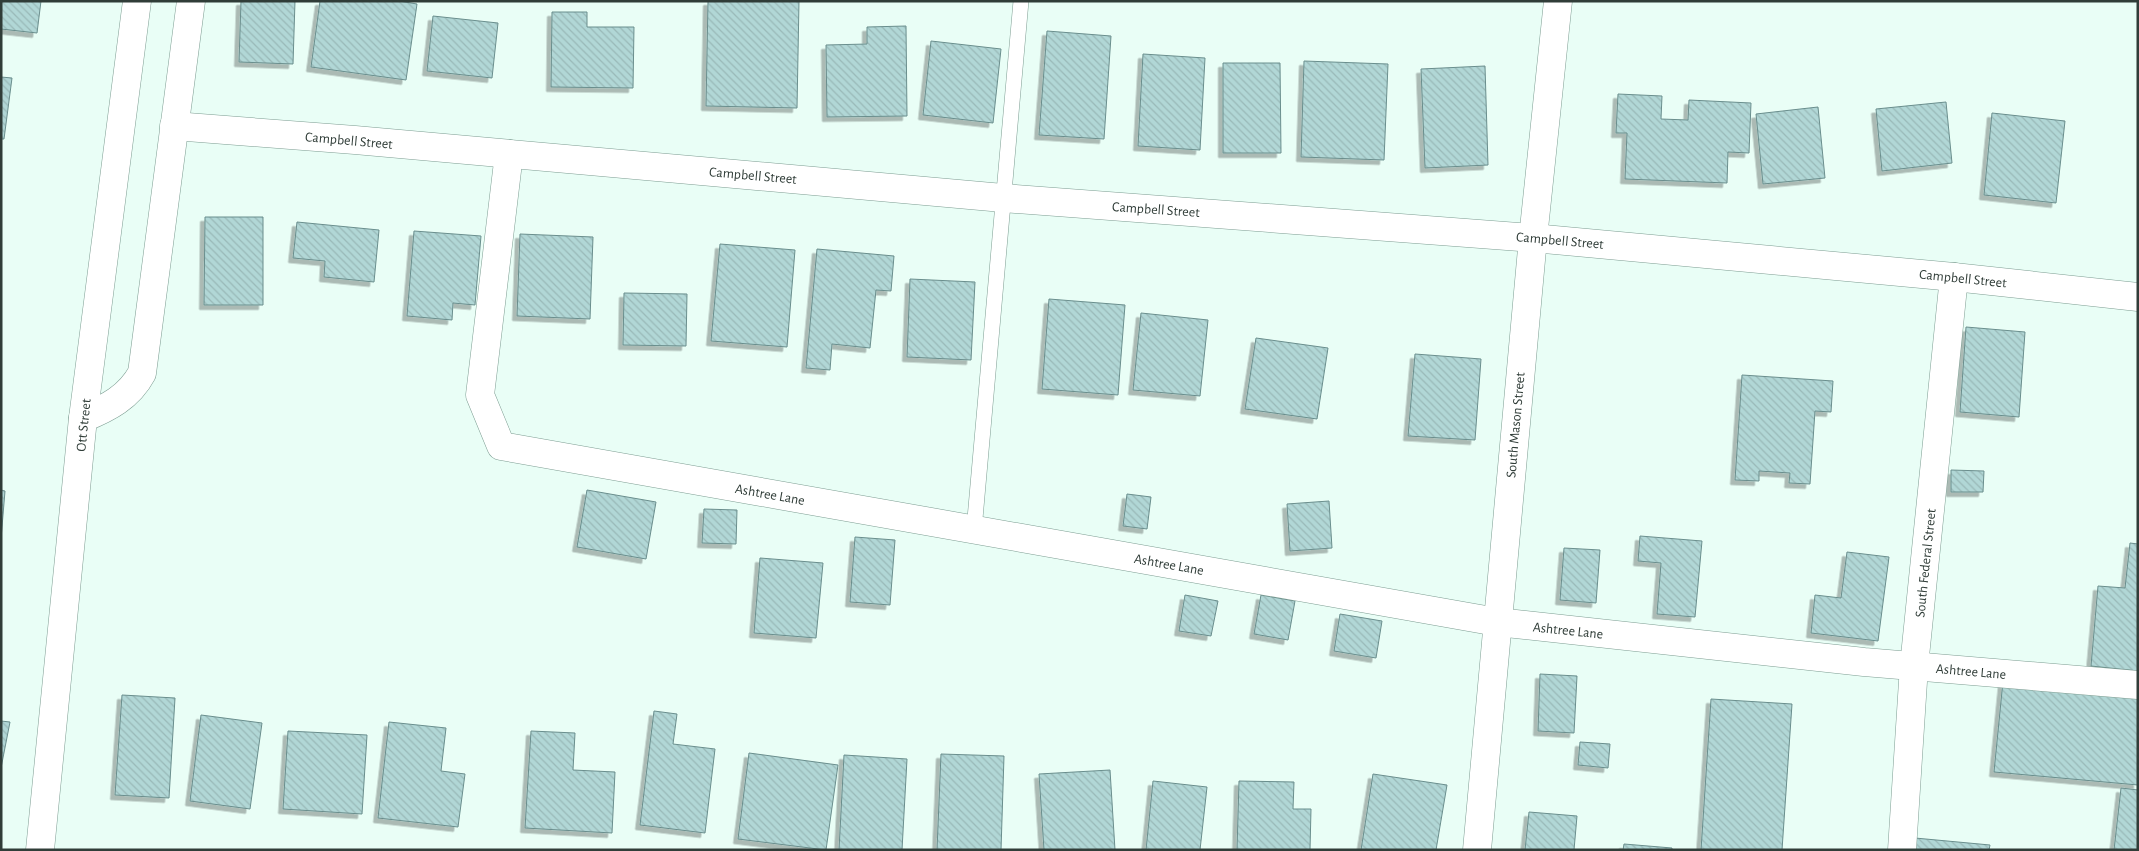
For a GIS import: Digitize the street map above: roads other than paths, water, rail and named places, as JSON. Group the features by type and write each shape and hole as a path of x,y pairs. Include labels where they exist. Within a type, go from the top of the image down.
{"street":[{"name":"Ott Street","path":"40,850 83,418 137,1"},
{"path":"83,418 110,406 122,398 133,387 142,373 191,1"},
{"name":"South Mason Street","path":"1477,850 1533,238 1558,1"},
{"name":"Campbell Street","path":"174,126 1003,198 1533,238 1954,277 2138,297"},
{"name":"Ashtree Lane","path":"510,154 480,395 501,446 1497,622 1914,666 2138,685"},
{"name":"South Federal Street","path":"1902,850 1914,666 1954,277"}],"lane":[{"path":"974,530 1021,1"}]}
